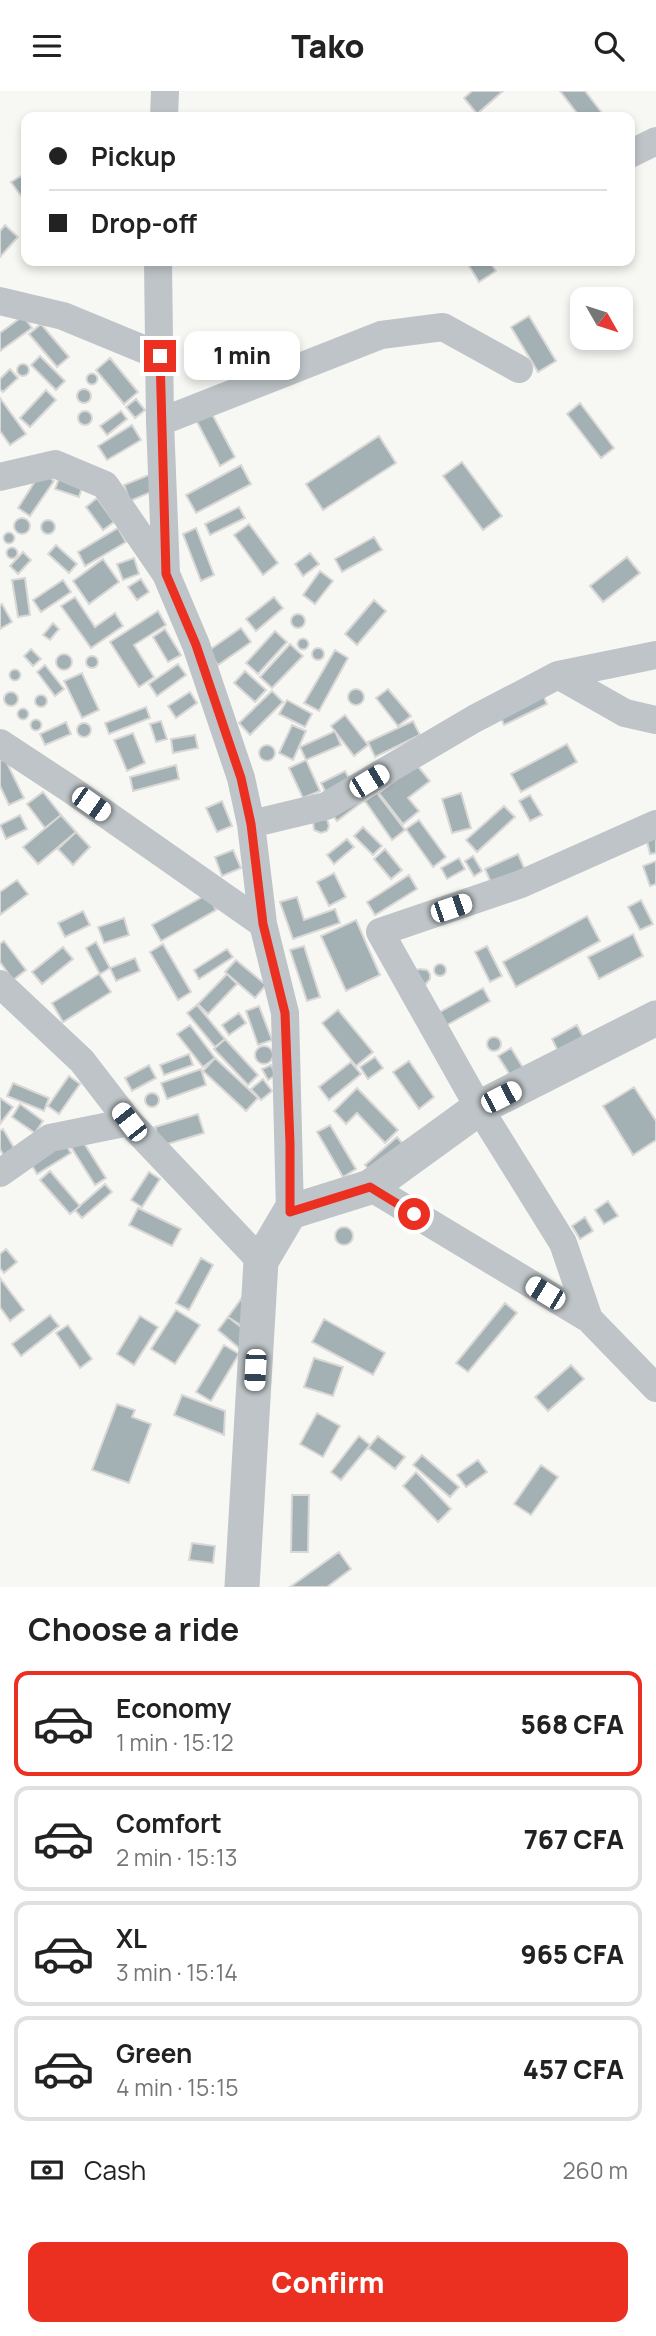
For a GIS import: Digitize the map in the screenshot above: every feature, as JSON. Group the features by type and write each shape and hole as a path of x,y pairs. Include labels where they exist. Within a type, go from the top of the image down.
{"street":[{"path":"164,112 165,91"},
{"path":"635,152 656,141"},
{"path":"158,266 160,422 166,574"},
{"path":"0,301 63,316 160,356"},
{"path":"160,422 381,335 443,327 519,369"},
{"path":"0,477 55,464 105,485 166,574 196,645 241,778 251,824 263,924 285,1013 290,1144 290,1212 261,1261 242,1587"},
{"path":"251,824 327,806 474,719 558,675 656,655"},
{"path":"558,675 625,713 656,720"},
{"path":"0,743 263,924"},
{"path":"589,1319 563,1243 479,1108 380,932 521,884 656,824"},
{"path":"0,984 82,1061 129,1122 261,1261"},
{"path":"290,1212 370,1187 479,1108 656,1019"},
{"path":"0,1173 50,1138 129,1122"},
{"path":"370,1187 589,1319 656,1388"}],"building":[{"path":"472,91 503,91 479,112 475,112 464,98"},
{"path":"560,91 585,91 601,112 576,112"},
{"path":"21,176 21,196 11,182"},
{"path":"5,225 18,237 0,257 0,231"},
{"path":"469,266 492,266 496,271 479,282"},
{"path":"23,316 32,328 0,351 0,333"},
{"path":"529,316 556,361 538,372 511,327"},
{"path":"41,324 69,357 57,367 29,334"},
{"path":"40,356 65,381 56,390 31,365"},
{"path":"110,358 138,392 124,404 96,370"},
{"path":"23,364 29,370 23,376 17,370"},
{"path":"10,369 18,378 3,392 0,389 0,379"},
{"path":"92,373 98,379 92,385 86,379"},
{"path":"84,389 89,391 89,401 84,403 79,401 77,396 79,391"},
{"path":"46,390 56,400 30,427 20,418"},
{"path":"0,398 26,434 10,445 0,431"},
{"path":"136,399 145,410 135,418 126,407"},
{"path":"580,403 614,448 601,458 567,414"},
{"path":"82,411 88,411 92,418 88,425 82,425 78,421 78,415"},
{"path":"121,411 127,419 107,435 100,426"},
{"path":"211,412 235,457 220,466 196,420"},
{"path":"132,425 141,440 107,460 98,446"},
{"path":"379,436 396,463 323,510 306,484"},
{"path":"462,462 502,516 483,530 443,476"},
{"path":"241,465 251,484 196,513 186,495"},
{"path":"41,472 54,481 30,516 18,508"},
{"path":"151,474 158,489 130,501 124,485"},
{"path":"60,476 83,484 79,497 55,489"},
{"path":"97,498 114,522 103,530 86,507"},
{"path":"239,507 245,518 210,535 205,524"},
{"path":"19,518 25,518 30,526 28,532 19,534 14,529 14,523"},
{"path":"48,520 53,522 53,532 48,534 43,532 41,527 43,522"},
{"path":"249,524 278,563 263,575 234,535"},
{"path":"118,528 126,542 85,566 78,552"},
{"path":"196,528 214,575 201,581 183,534"},
{"path":"9,533 13,534 13,542 9,543 5,542 4,538 5,534"},
{"path":"374,537 382,550 342,572 335,559"},
{"path":"56,545 77,564 69,573 48,554"},
{"path":"12,547 18,553 12,559 6,553"},
{"path":"23,552 31,560 18,574 10,566"},
{"path":"310,553 319,564 303,576 295,564"},
{"path":"627,557 640,573 603,602 590,586"},
{"path":"134,558 139,574 123,580 117,564"},
{"path":"103,559 119,582 89,604 73,581"},
{"path":"320,571 333,581 315,604 303,595"},
{"path":"25,578 30,615 18,617 12,580"},
{"path":"141,579 149,592 137,600 128,587"},
{"path":"63,580 71,592 41,612 33,600"},
{"path":"75,597 95,627 115,613 123,626 91,648 61,606"},
{"path":"274,597 283,608 256,631 246,619"},
{"path":"374,600 386,611 357,645 345,634"},
{"path":"2,604 12,622 0,629 0,606"},
{"path":"158,611 166,625 134,645 154,677 139,687 110,642"},
{"path":"295,614 301,614 305,621 301,628 295,628 291,624 291,618"},
{"path":"53,623 59,629 50,640 43,635"},
{"path":"241,628 251,642 218,665 208,651"},
{"path":"165,629 181,655 168,662 153,637"},
{"path":"275,631 287,642 258,674 246,663"},
{"path":"303,638 309,644 303,650 297,644"},
{"path":"290,644 303,656 272,688 260,677"},
{"path":"318,648 324,654 318,660 312,654"},
{"path":"31,649 41,659 33,666 24,656"},
{"path":"335,650 348,658 319,711 304,703"},
{"path":"64,654 72,662 64,670 56,662"},
{"path":"87,657 97,657 97,667 87,667"},
{"path":"178,664 186,675 157,696 149,684"},
{"path":"45,665 64,689 55,696 37,672"},
{"path":"15,670 19,671 19,679 15,680 11,679 10,675 11,671"},
{"path":"245,671 266,690 255,702 234,683"},
{"path":"82,673 99,710 82,718 64,681"},
{"path":"540,688 547,704 504,725 497,709"},
{"path":"356,689 362,691 362,703 356,705 350,703 348,697 350,691"},
{"path":"388,689 411,716 398,726 376,698"},
{"path":"272,691 283,702 250,735 239,723"},
{"path":"11,692 16,694 16,704 11,706 6,704 4,699 6,694"},
{"path":"190,692 197,703 176,718 168,706"},
{"path":"36,696 46,696 46,706 36,706"},
{"path":"287,700 312,714 305,727 279,714"},
{"path":"146,707 150,718 109,734 105,723"},
{"path":"23,708 29,714 23,720 17,714"},
{"path":"345,715 368,745 354,756 331,726"},
{"path":"36,719 42,725 36,731 30,725"},
{"path":"161,721 167,739 156,742 150,724"},
{"path":"413,721 420,735 375,757 368,742"},
{"path":"66,722 71,734 45,745 40,734"},
{"path":"84,723 89,725 89,735 84,737 79,735 77,730 79,725"},
{"path":"292,725 306,731 293,760 279,753"},
{"path":"335,731 341,745 306,760 300,747"},
{"path":"133,733 145,763 127,771 114,740"},
{"path":"195,735 198,748 173,753 171,739"},
{"path":"567,744 577,762 521,792 511,774"},
{"path":"267,745 275,753 267,761 259,753"},
{"path":"5,759 24,798 9,805 0,786 0,761"},
{"path":"306,760 320,791 303,798 289,768"},
{"path":"416,764 430,781 408,798 419,811 403,824 379,793"},
{"path":"176,765 179,779 133,791 130,777"},
{"path":"345,771 352,784 328,797 321,783"},
{"path":"43,792 61,815 45,828 27,804"},
{"path":"377,793 405,830 392,840 365,801"},
{"path":"461,793 471,828 452,833 442,799"},
{"path":"530,795 542,815 530,821 519,801"},
{"path":"366,799 337,821 331,813"},
{"path":"222,801 232,826 217,832 206,808"},
{"path":"504,806 515,817 477,852 466,840"},
{"path":"20,815 27,829 6,839 0,825"},
{"path":"61,815 76,832 38,864 23,847"},
{"path":"327,819 327,831 321,833 314,830 313,821"},
{"path":"419,820 446,857 433,867 406,829"},
{"path":"363,827 382,846 373,855 354,836"},
{"path":"76,832 90,847 73,865 58,849"},
{"path":"656,835 656,853 650,854 646,837"},
{"path":"347,839 354,847 334,864 327,855"},
{"path":"385,849 402,870 391,879 374,859"},
{"path":"233,850 241,868 222,876 215,857"},
{"path":"518,854 525,870 492,885 485,869"},
{"path":"473,856 482,871 474,876 465,861"},
{"path":"459,858 465,869 447,879 441,868"},
{"path":"656,861 656,884 650,886 643,866"},
{"path":"334,873 346,897 329,906 317,882"},
{"path":"409,875 417,889 375,915 367,902"},
{"path":"17,880 28,894 0,915 0,892"},
{"path":"208,894 216,910 161,941 152,925"},
{"path":"297,897 304,920 335,909 340,923 293,939 280,902"},
{"path":"641,900 653,924 640,930 628,907"},
{"path":"83,911 90,925 65,937 58,923"},
{"path":"587,916 600,941 516,987 503,962"},
{"path":"124,918 129,935 104,943 98,927"},
{"path":"356,920 380,975 346,991 321,936"},
{"path":"633,934 643,956 599,979 588,957"},
{"path":"4,941 26,970 13,980 0,962 0,944"},
{"path":"96,942 110,968 100,974 86,948"},
{"path":"163,944 191,992 178,1000 150,952"},
{"path":"304,946 320,997 307,1001 290,950"},
{"path":"487,946 502,976 490,982 475,952"},
{"path":"63,947 73,959 42,984 32,972"},
{"path":"227,949 233,957 199,979 194,970"},
{"path":"135,958 140,971 116,981 110,968"},
{"path":"236,960 266,985 255,998 225,972"},
{"path":"440,964 446,970 440,976 434,970"},
{"path":"427,970 430,974 425,985 416,971"},
{"path":"99,974 111,992 63,1022 52,1003"},
{"path":"227,974 237,984 208,1014 198,1004"},
{"path":"483,988 490,1001 447,1025 440,1012"},
{"path":"197,1005 225,1039 215,1047 187,1013"},
{"path":"259,1006 272,1040 258,1045 246,1011"},
{"path":"338,1010 373,1052 356,1066 322,1023"},
{"path":"239,1013 246,1023 229,1035 222,1025"},
{"path":"190,1025 215,1058 203,1067 177,1034"},
{"path":"577,1025 585,1041 560,1055 552,1039"},
{"path":"494,1037 499,1039 499,1049 494,1051 489,1049 487,1044 489,1039"},
{"path":"225,1039 258,1075 248,1085 214,1049"},
{"path":"264,1046 270,1049 273,1055 270,1061 264,1064 258,1061 255,1055 258,1049"},
{"path":"511,1048 525,1071 512,1078 498,1056"},
{"path":"189,1054 193,1065 164,1075 160,1065"},
{"path":"375,1057 383,1068 368,1079 360,1067"},
{"path":"215,1058 258,1098 246,1111 203,1071"},
{"path":"409,1061 434,1097 419,1109 393,1072"},
{"path":"351,1062 361,1074 329,1100 319,1087"},
{"path":"149,1065 156,1078 132,1091 125,1078"},
{"path":"271,1065 276,1075 268,1080 262,1069"},
{"path":"201,1069 206,1085 167,1099 161,1083"},
{"path":"69,1076 80,1084 59,1114 48,1106"},
{"path":"263,1079 272,1091 261,1100 251,1089"},
{"path":"13,1083 49,1098 44,1111 7,1096"},
{"path":"634,1087 656,1121 656,1140 633,1155 603,1106"},
{"path":"357,1088 398,1130 385,1143 357,1113 346,1124 334,1111"},
{"path":"149,1093 155,1093 159,1100 155,1107 149,1107 145,1103 145,1097"},
{"path":"0,1098 13,1107 0,1124"},
{"path":"20,1104 43,1121 35,1133 12,1117"},
{"path":"198,1114 204,1133 161,1146 155,1127"},
{"path":"330,1125 356,1169 343,1177 317,1132"},
{"path":"3,1129 17,1153 6,1160 0,1149 0,1131"},
{"path":"397,1137 409,1151 376,1179 365,1165"},
{"path":"82,1140 106,1178 95,1185 71,1147"},
{"path":"64,1142 71,1153 37,1174 30,1162"},
{"path":"50,1171 80,1206 70,1214 40,1180"},
{"path":"149,1172 160,1179 142,1207 131,1200"},
{"path":"105,1184 112,1192 82,1218 75,1210"},
{"path":"608,1201 618,1216 604,1224 595,1210"},
{"path":"138,1208 181,1229 172,1246 129,1225"},
{"path":"585,1217 593,1231 580,1239 572,1226"},
{"path":"344,1227 350,1230 353,1236 350,1242 344,1245 338,1242 335,1236 338,1230"},
{"path":"6,1249 17,1262 4,1273 0,1268 0,1254"},
{"path":"201,1258 213,1265 189,1310 176,1303"},
{"path":"0,1278 24,1310 10,1321 0,1307"},
{"path":"244,1295 242,1326 228,1317"},
{"path":"505,1303 517,1313 468,1372 456,1363"},
{"path":"176,1310 200,1325 175,1364 151,1349"},
{"path":"50,1315 59,1326 21,1356 12,1344"},
{"path":"140,1316 158,1327 134,1365 117,1354"},
{"path":"228,1317 250,1334 239,1348 218,1330"},
{"path":"324,1319 385,1353 373,1375 312,1342"},
{"path":"68,1325 92,1359 80,1368 56,1333"},
{"path":"224,1345 239,1354 211,1401 196,1392"},
{"path":"314,1358 343,1367 333,1396 304,1387"},
{"path":"571,1365 584,1379 548,1411 535,1397"},
{"path":"182,1395 225,1411 224,1435 174,1415"},
{"path":"117,1404 135,1410 132,1417 151,1424 129,1483 92,1470"},
{"path":"317,1413 340,1426 323,1457 300,1444"},
{"path":"359,1436 370,1445 341,1480 331,1472"},
{"path":"378,1436 405,1457 395,1469 368,1448"},
{"path":"422,1455 459,1487 450,1497 413,1465"},
{"path":"478,1460 487,1472 466,1487 457,1475"},
{"path":"541,1465 558,1477 531,1515 514,1504"},
{"path":"416,1472 451,1509 438,1522 403,1486"},
{"path":"292,1495 309,1495 308,1552 291,1552"},
{"path":"192,1543 215,1546 213,1563 189,1560"},
{"path":"339,1552 351,1569 327,1587 290,1587"}],"route":[{"path":"160,356 166,574 196,645 241,778 251,824 263,924 285,1013 290,1212 370,1187 414,1214"}]}
